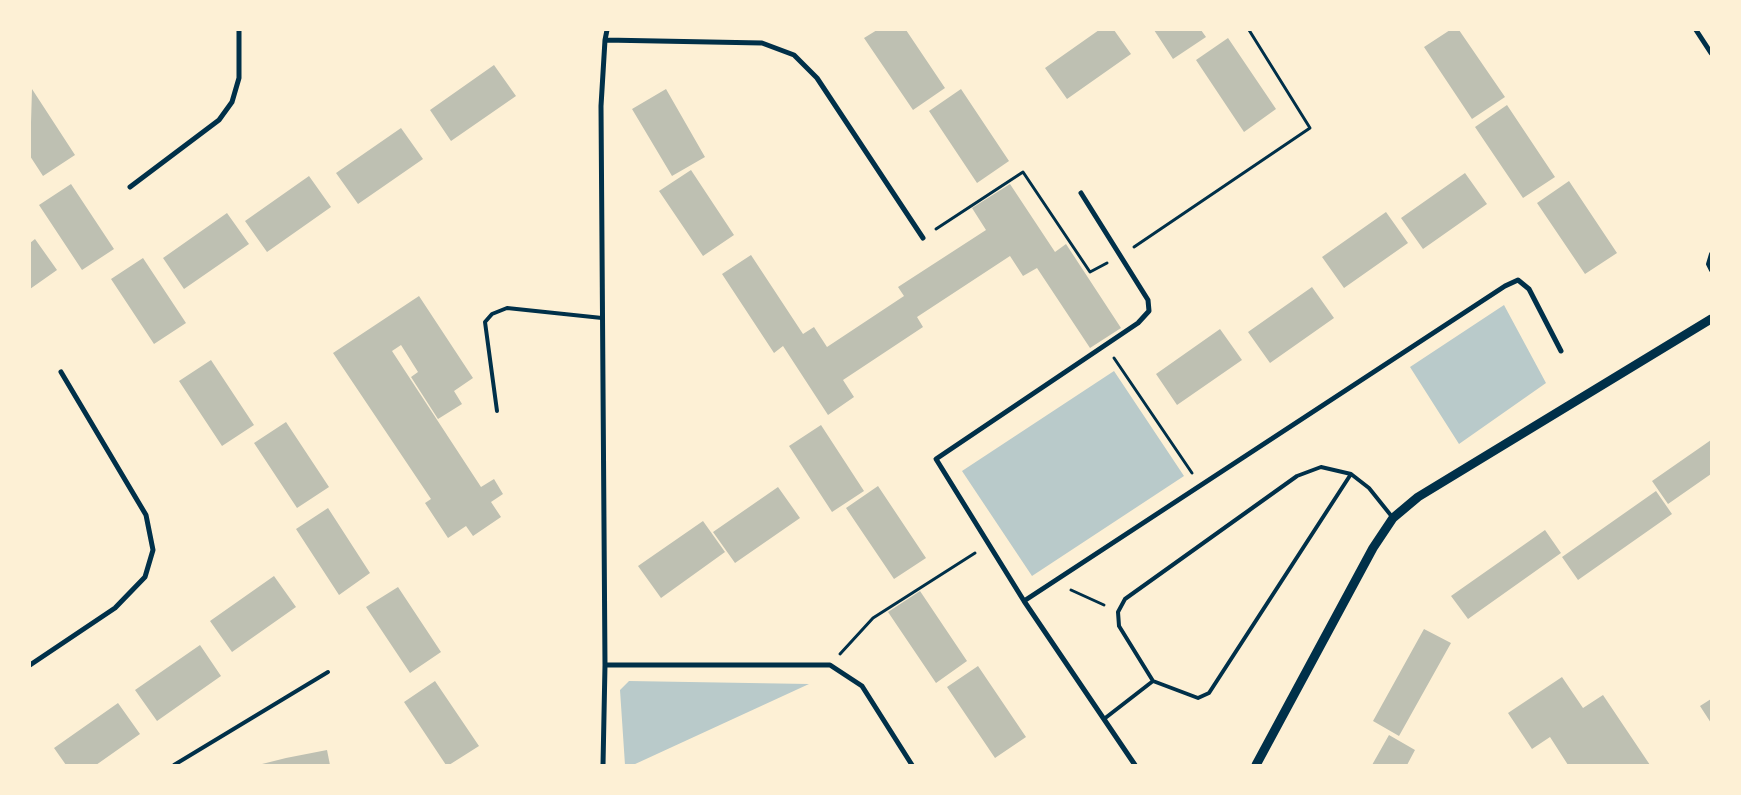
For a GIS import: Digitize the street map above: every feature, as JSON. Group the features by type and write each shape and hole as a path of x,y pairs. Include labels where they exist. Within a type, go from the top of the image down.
{"street":[{"path":"130,187 219,120 232,102 239,78 239,30"},
{"path":"603,765 601,106 604,40 607,30"},
{"path":"1696,30 1711,53"},
{"path":"604,40 762,43 794,55 817,78 923,238"},
{"path":"1081,193 1148,300 1149,311 1138,323 936,459 1024,601 1135,765"},
{"path":"1024,601 1505,286 1518,280 1529,289 1562,351"},
{"path":"1256,765 1373,548 1393,518 1418,497 1711,319"},
{"path":"30,665 115,608 145,576 153,550 146,515 61,372"},
{"path":"604,665 830,665 862,686 912,765"}],"lane":[{"path":"1711,254 1708,264 1711,270"},
{"path":"497,411 485,322 492,314 507,308 602,318"},
{"path":"1351,474 1209,694 1198,698 1153,681 1119,626 1118,612 1125,599 1297,476 1321,467 1351,474 1369,488 1393,518"},
{"path":"174,765 328,672"},
{"path":"1104,719 1153,681"}],"path":[{"path":"923,238 1023,172 1090,272 1120,256 1310,128 1249,30"},
{"path":"1105,345 1200,486"},
{"path":"830,665 873,618 988,545"},
{"path":"1054,582 1118,612"}],"shaded area":[{"path":"1504,305 1546,383 1459,444 1410,367"},
{"path":"1114,371 1184,476 1032,576 962,471"},
{"path":"629,681 809,684 633,765 625,765 620,690"}],"building":[{"path":"877,30 906,30 945,88 913,110 864,38"},
{"path":"1099,30 1114,30 1131,54 1067,99 1045,68"},
{"path":"1154,30 1201,30 1206,37 1173,59"},
{"path":"1450,30 1459,30 1505,97 1472,119 1424,47"},
{"path":"1228,38 1276,109 1244,132 1196,60"},
{"path":"494,65 516,96 451,141 430,110"},
{"path":"32,89 75,155 43,176 30,156"},
{"path":"666,89 705,157 672,176 632,109"},
{"path":"961,89 1009,161 977,183 929,111"},
{"path":"1507,105 1555,177 1523,198 1475,127"},
{"path":"401,128 423,159 358,204 336,173"},
{"path":"691,170 734,235 703,256 659,191"},
{"path":"1465,173 1487,204 1423,249 1401,218"},
{"path":"309,176 331,207 267,252 245,221"},
{"path":"1569,181 1617,253 1585,274 1537,203"},
{"path":"71,184 114,249 82,270 39,205"},
{"path":"1010,184 1055,252 1066,244 1121,328 1090,348 1037,268 1023,276 1010,256 917,317 923,327 843,380 854,397 828,415 783,346 774,353 722,274 751,255 803,334 814,327 827,347 904,296 898,287 986,230 972,208"},
{"path":"1386,212 1408,243 1344,288 1322,257"},
{"path":"227,213 249,244 184,289 163,258"},
{"path":"35,239 57,270 30,289 30,243"},
{"path":"143,258 186,323 154,344 111,279"},
{"path":"1312,287 1334,318 1270,363 1248,332"},
{"path":"419,296 473,378 454,391 462,404 438,419 411,377 418,372 401,345 392,351 481,487 494,479 503,494 491,502 501,517 473,536 466,526 448,538 425,503 431,499 333,353"},
{"path":"1220,329 1242,360 1177,405 1156,374"},
{"path":"211,360 254,425 222,446 179,381"},
{"path":"286,422 329,487 297,508 254,443"},
{"path":"821,425 864,491 832,512 789,446"},
{"path":"1711,440 1711,474 1668,504 1652,481"},
{"path":"878,486 926,558 894,579 846,508"},
{"path":"778,487 800,518 735,563 713,532"},
{"path":"1656,491 1672,514 1578,580 1562,557"},
{"path":"328,508 370,573 339,595 296,529"},
{"path":"703,521 725,552 661,598 638,566"},
{"path":"1545,530 1561,553 1468,619 1451,596"},
{"path":"274,576 296,607 232,652 210,621"},
{"path":"398,587 441,652 410,673 366,607"},
{"path":"920,591 967,661 936,683 888,612"},
{"path":"1424,629 1451,643 1399,736 1373,721"},
{"path":"200,645 221,676 157,721 135,690"},
{"path":"978,666 1026,737 995,758 947,687"},
{"path":"1562,677 1583,708 1603,695 1650,765 1568,765 1550,737 1532,749 1508,713"},
{"path":"435,681 479,746 449,765 446,765 404,702"},
{"path":"1711,699 1711,723 1700,706"},
{"path":"118,703 140,734 96,765 66,765 54,748"},
{"path":"1389,735 1415,750 1407,765 1372,765"},
{"path":"327,750 330,765 258,765 286,758"}]}
